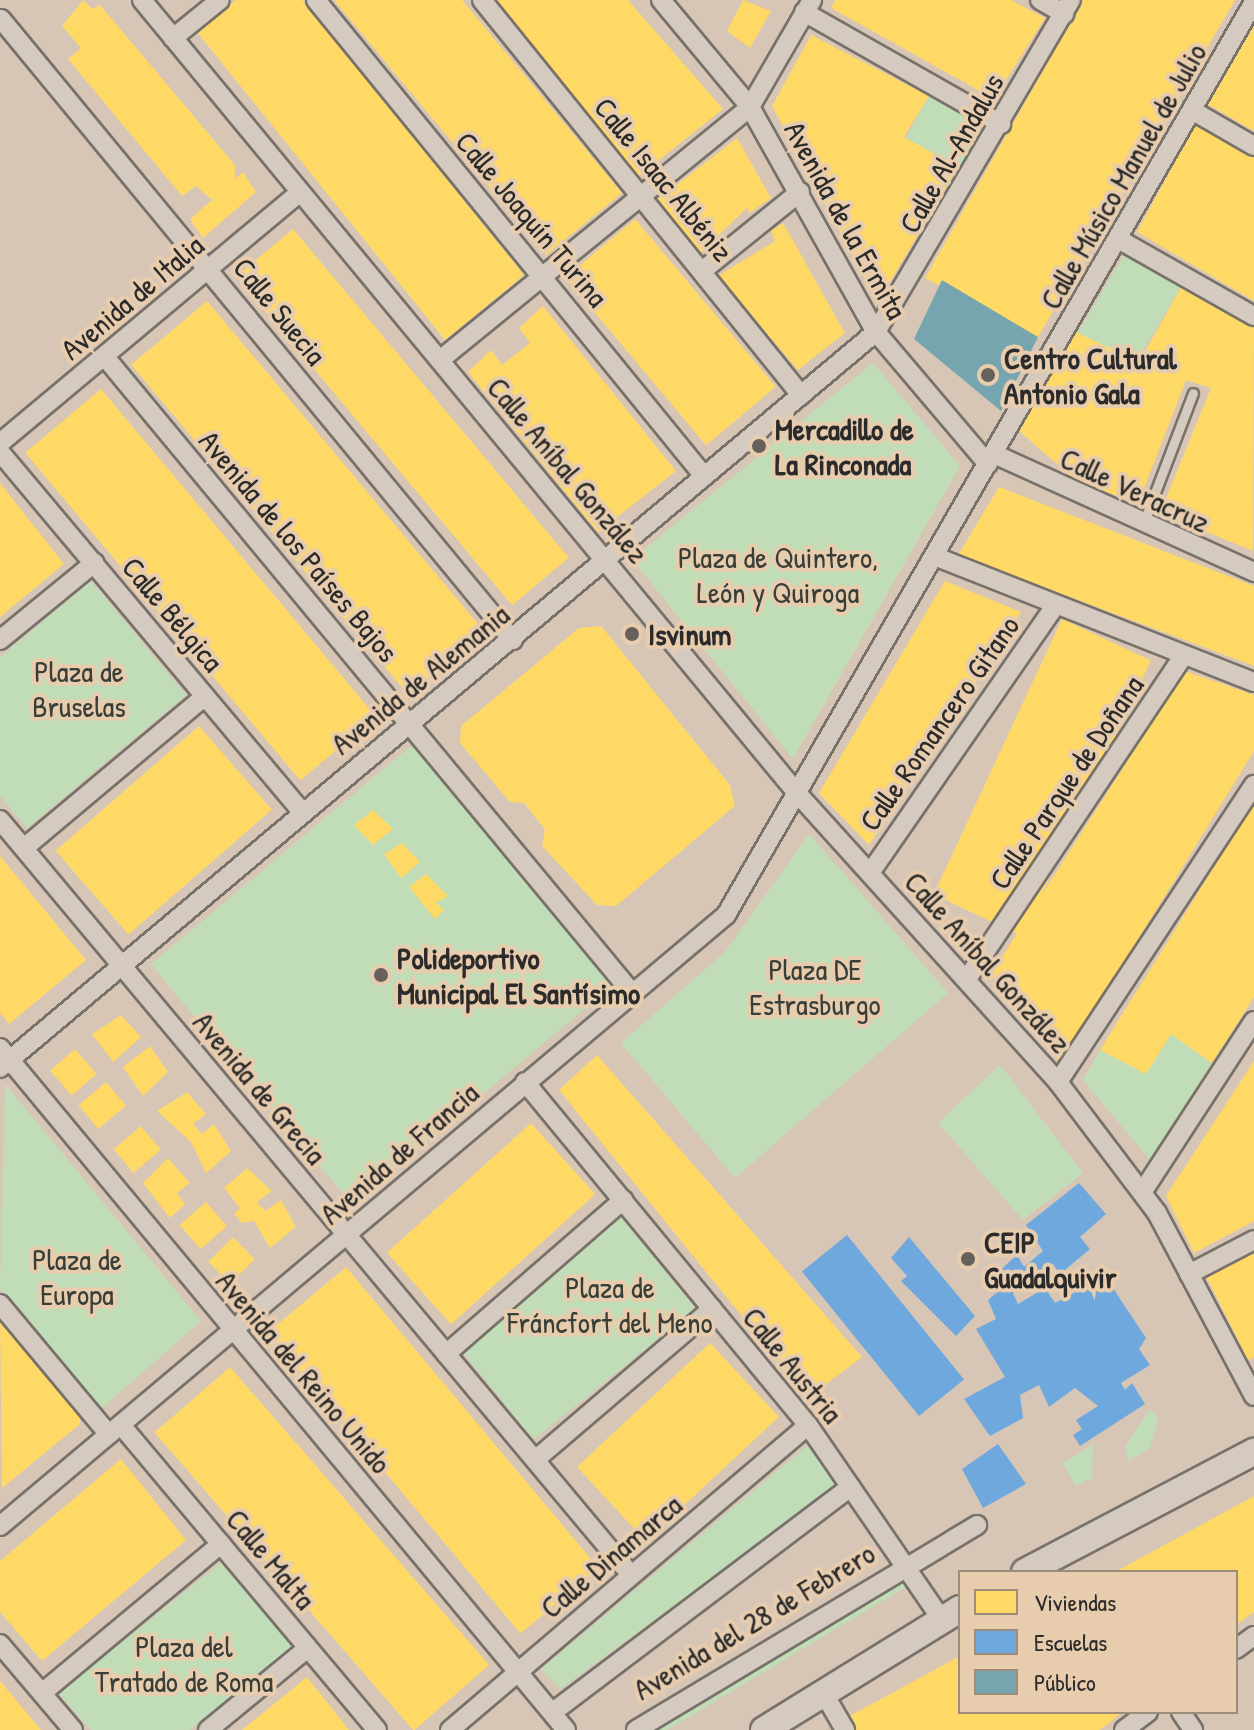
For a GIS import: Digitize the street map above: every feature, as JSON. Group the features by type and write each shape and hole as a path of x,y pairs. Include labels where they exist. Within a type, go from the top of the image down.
{"main road":[{"path":"1029,1570 1254,1452"},
{"path":"764,1730 951,1614"}],"street":[{"name":"Calle Aníbal González","path":"142,0 796,792 1058,1082 1143,1191 1247,1368 1254,1396"},
{"path":"173,38 220,0"},
{"name":"Calle Joaquín Turina","path":"316,0 544,275 704,476"},
{"name":"Calle Isaac Albéniz","path":"482,0 801,395"},
{"name":"Avenida de la Ermita","path":"661,0 750,107 876,332 991,459"},
{"path":"1040,0 1068,7"},
{"name":"Calle Músico Manuel de Julio","path":"796,792 1195,112 1254,2"},
{"path":"440,360 750,107 808,6 1001,124"},
{"name":"Calle Al-Andalus","path":"876,332 1068,7"},
{"name":"Calle Suecia","path":"1,19 513,640"},
{"path":"1195,112 1254,146"},
{"path":"702,271 800,192"},
{"name":"Avenida de Italia","path":"0,443 299,193"},
{"path":"1120,240 1254,316"},
{"name":"Avenida de Alemania","path":"3,1058 121,965 513,640 876,332"},
{"name":"Avenida de los Países Bajos","path":"105,357 633,994"},
{"name":"Calle Bélgica","path":"0,452 302,812"},
{"name":"Calle Veracruz","path":"991,459 1142,527 1254,572"},
{"path":"934,556 1254,682"},
{"path":"0,640 94,563"},
{"name":"Calle Romancero Gitano","path":"870,873 1055,606"},
{"name":"Calle Parque de Doñana","path":"967,979 1184,655"},
{"path":"24,848 205,696"},
{"path":"1058,1082 1254,785"},
{"name":"Avenida de Francia","path":"2,1520 115,1430 726,915 796,792"},
{"name":"Avenida de Grecia","path":"0,820 631,1575"},
{"path":"1143,1191 1254,1021"},
{"name":"Avenida del Reino Unido","path":"3,1058 566,1730"},
{"name":"Calle Austria","path":"525,1082 808,1425 905,1566 951,1614"},
{"path":"446,1354 623,1200"},
{"path":"1189,1274 1254,1240"},
{"name":"Calle Malta","path":"0,1304 221,1544 377,1730"},
{"path":"535,1460 712,1309"},
{"name":"Calle Dinamarca","path":"450,1730 808,1425"},
{"path":"553,1712 851,1487"},
{"name":"Avenida del 28 de Febrero","path":"636,1730 977,1525"},
{"path":"42,1693 221,1544"},
{"path":"0,1644 73,1730"},
{"path":"208,1730 308,1648"},
{"path":"823,1692 845,1730"},
{"path":"1124,1730 1145,1714"}],"lane":[{"path":"1142,527 1193,393"}],"green space":[{"path":"929,96 984,127 961,169 906,138"},
{"path":"1128,249 1184,282 1133,366 1078,333"},
{"name":"Plaza de Quintero, León y Quiroga","path":"873,363 960,466 793,759 632,559"},
{"name":"Plaza de Bruselas","path":"91,581 186,695 27,828 0,796 0,657"},
{"name":"Polideportivo Municipal El Santísimo","path":"412,745 613,985 352,1204 151,964"},
{"name":"Plaza DE Estrasburgo","path":"809,834 948,993 735,1178 621,1043 725,952"},
{"path":"1171,1034 1212,1063 1150,1160 1083,1080 1100,1050"},
{"path":"1000,1065 1083,1173 1023,1220 938,1123"},
{"name":"Plaza de Europa","path":"5,1084 201,1321 101,1409 0,1289"},
{"name":"Plaza de Fráncfort del Meno","path":"621,1217 695,1309 534,1440 459,1348"},
{"path":"1150,1409 1158,1419 1150,1448 1128,1461 1125,1447"},
{"path":"808,1445 836,1487 560,1689 541,1669"},
{"path":"1093,1445 1092,1478 1076,1486 1062,1463"},
{"name":"Plaza del Tratado de Roma","path":"221,1563 292,1646 190,1730 91,1730 58,1693"},
{"path":"900,1574 909,1585 667,1730 645,1730"}],"building: Viviendas":[{"path":"83,0 93,9 100,5 235,165 235,179 243,172 256,192 203,238 190,219 212,200 196,186 182,196 68,59 81,48 62,26"},
{"path":"236,0 302,0 524,275 445,340 197,32"},
{"path":"334,0 462,0 622,193 546,255"},
{"path":"495,0 628,0 723,109 639,176"},
{"path":"743,0 771,11 750,48 727,31"},
{"path":"835,0 1011,0 1045,18 994,99 831,8"},
{"path":"1083,0 1235,0 1038,337 925,278"},
{"path":"1254,26 1254,131 1207,104"},
{"path":"811,35 929,96 904,137 958,167 878,302 772,106"},
{"path":"1198,119 1254,152 1254,301 1137,232"},
{"path":"737,138 771,198 750,213 747,208 698,255 656,201"},
{"path":"635,219 776,387 706,445 565,277"},
{"path":"783,223 845,333 798,370 718,276 775,241 771,231"},
{"path":"293,229 569,558 512,605 236,277"},
{"path":"1184,282 1254,323 1253,551 1160,513 1211,388 1186,380 1138,504 1074,479 1019,431 1076,332 1139,362"},
{"path":"207,301 484,631 408,695 131,365"},
{"path":"543,306 676,471 598,532 468,372 491,350 502,365 530,343 519,328"},
{"path":"101,389 376,717 300,781 25,453"},
{"path":"0,483 64,564 0,617"},
{"path":"999,487 1254,586 1254,666 958,555"},
{"path":"945,581 1021,612 869,845 819,793"},
{"path":"1062,619 1151,660 1022,936 934,895"},
{"path":"601,626 730,785 735,806 616,906 597,905 542,846 545,830 524,803 510,802 460,743 461,726 579,628"},
{"path":"1185,671 1254,695 1254,751 1061,1064 991,974"},
{"path":"199,726 272,810 128,934 56,851"},
{"path":"1254,803 1254,997 1212,1063 1171,1034 1146,1074 1100,1050"},
{"path":"373,810 393,829 373,845 354,825"},
{"path":"402,843 420,862 401,878 384,854"},
{"path":"0,856 86,960 9,1024 0,1013"},
{"path":"426,874 448,896 436,903 444,910 435,919 409,887"},
{"path":"121,1015 141,1037 113,1062 92,1034"},
{"path":"150,1046 168,1072 143,1096 123,1067"},
{"path":"75,1049 97,1074 72,1096 50,1071"},
{"path":"597,1055 862,1357 808,1398 559,1090"},
{"path":"1254,1061 1254,1221 1194,1253 1166,1196"},
{"path":"106,1082 126,1106 98,1129 78,1105"},
{"path":"187,1092 206,1114 193,1124 202,1134 214,1124 231,1151 206,1173 191,1142 157,1111"},
{"path":"531,1123 595,1194 451,1324 387,1253"},
{"path":"141,1126 161,1150 133,1173 113,1149"},
{"path":"168,1158 190,1183 177,1193 185,1204 170,1218 143,1183"},
{"path":"247,1168 272,1191 257,1202 265,1211 281,1200 296,1227 270,1248 254,1221 242,1223 234,1214 240,1208 224,1188"},
{"path":"206,1202 227,1226 201,1249 180,1225"},
{"path":"233,1237 255,1259 230,1284 208,1262"},
{"path":"1254,1249 1254,1357 1248,1360 1206,1276"},
{"path":"346,1267 599,1568 520,1634 268,1333"},
{"path":"0,1314 80,1408 80,1424 2,1488"},
{"path":"710,1343 779,1417 646,1541 577,1467"},
{"path":"230,1367 489,1665 413,1730 155,1433"},
{"path":"121,1459 186,1540 42,1661 0,1612 0,1561"},
{"path":"1254,1496 1254,1612 1238,1624 1238,1570 1119,1570"},
{"path":"958,1657 958,1714 1120,1714 1100,1730 853,1730 846,1718"},
{"path":"307,1677 349,1730 242,1730"},
{"path":"0,1681 41,1730 0,1730"}],"building: Escuelas":[{"path":"1079,1183 1106,1214 1080,1237 1090,1249 1060,1274 1053,1264 1013,1293 1018,1304 1045,1288 1055,1303 1105,1276 1146,1338 1139,1349 1150,1365 1121,1383 1125,1390 1132,1383 1145,1404 1080,1446 1073,1435 1082,1429 1076,1420 1098,1406 1075,1388 1049,1407 1039,1385 1020,1395 1023,1418 990,1436 964,1399 1005,1377 976,1329 996,1319 988,1300 1007,1284 996,1274 1017,1255 1024,1267 1043,1251 1026,1225"},
{"path":"847,1235 964,1380 919,1416 802,1272"},
{"path":"909,1237 975,1316 956,1336 901,1281 907,1276 891,1258"},
{"path":"998,1444 1026,1484 983,1508 962,1469"}],"building: Público":[{"name":"Centro Cultural Antonio Gala","path":"942,280 1038,337 1001,411 914,339"}],"place":[{"name":"Centro Cultural Antonio Gala","path":"988,375"},
{"name":"Mercadillo de La Rinconada","path":"759,446"},
{"name":"Isvinum","path":"632,634"},
{"name":"Polideportivo Municipal El Santísimo","path":"381,975"},
{"name":"CEIP Guadalquivir","path":"968,1259"}]}
